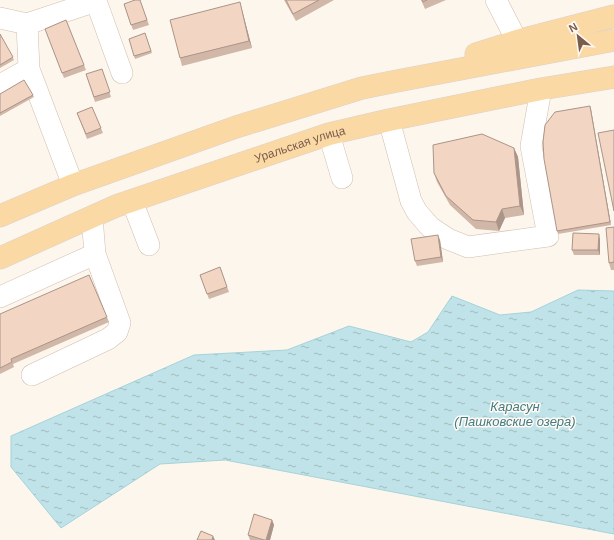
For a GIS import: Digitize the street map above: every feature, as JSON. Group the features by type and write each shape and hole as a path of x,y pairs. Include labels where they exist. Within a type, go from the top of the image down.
{"main road":[{"path":"397,80 517,41 614,16"},
{"path":"0,216 73,185 236,127 362,88 397,80 614,40"},
{"name":"Уральская улица","path":"0,258 132,200 330,134 541,89 614,77"}],"street":[{"path":"496,0 517,41"},
{"path":"0,18 27,24 96,1 122,73"},
{"path":"27,24 29,69 73,185"},
{"path":"0,85 29,69"},
{"path":"390,120 411,201 417,212 430,228 448,239 468,247 548,236 532,146 541,89"},
{"path":"330,134 342,178"},
{"path":"132,200 149,245"},
{"path":"32,375 108,339 117,332 120,323 95,254 92,217"},
{"path":"0,297 95,254"}],"water":[{"name":"Карасун (Пашковские озера)","path":"578,290 614,291 614,534 225,460 160,464 61,528 11,467 11,436 194,355 287,350 349,326 411,342 428,332 452,296 500,315 531,312"}],"building":[{"path":"135,0 140,0 147,20 131,25 124,4"},
{"path":"286,0 319,0 293,14"},
{"path":"240,2 249,41 180,58 170,20"},
{"path":"66,20 84,65 62,73 45,29"},
{"path":"145,33 151,51 134,56 129,39"},
{"path":"0,34 13,57 0,65"},
{"path":"102,69 110,92 94,97 86,74"},
{"path":"24,80 33,95 0,113 0,94"},
{"path":"590,106 610,222 557,231 544,159 543,142 545,125 555,112"},
{"path":"92,107 101,128 86,134 77,113"},
{"path":"614,130 614,211 598,133"},
{"path":"482,134 514,148 520,206 502,209 496,222 473,220 446,196 434,173 433,145"},
{"path":"614,227 614,262 609,263 606,228"},
{"path":"573,233 599,234 598,250 572,250"},
{"path":"438,235 441,257 415,261 411,239"},
{"path":"220,267 227,287 207,294 200,275"},
{"path":"89,275 107,317 11,359 12,362 0,368 0,314"},
{"path":"254,514 272,520 266,540 248,535"},
{"path":"201,531 213,536 212,540 197,540"}]}
